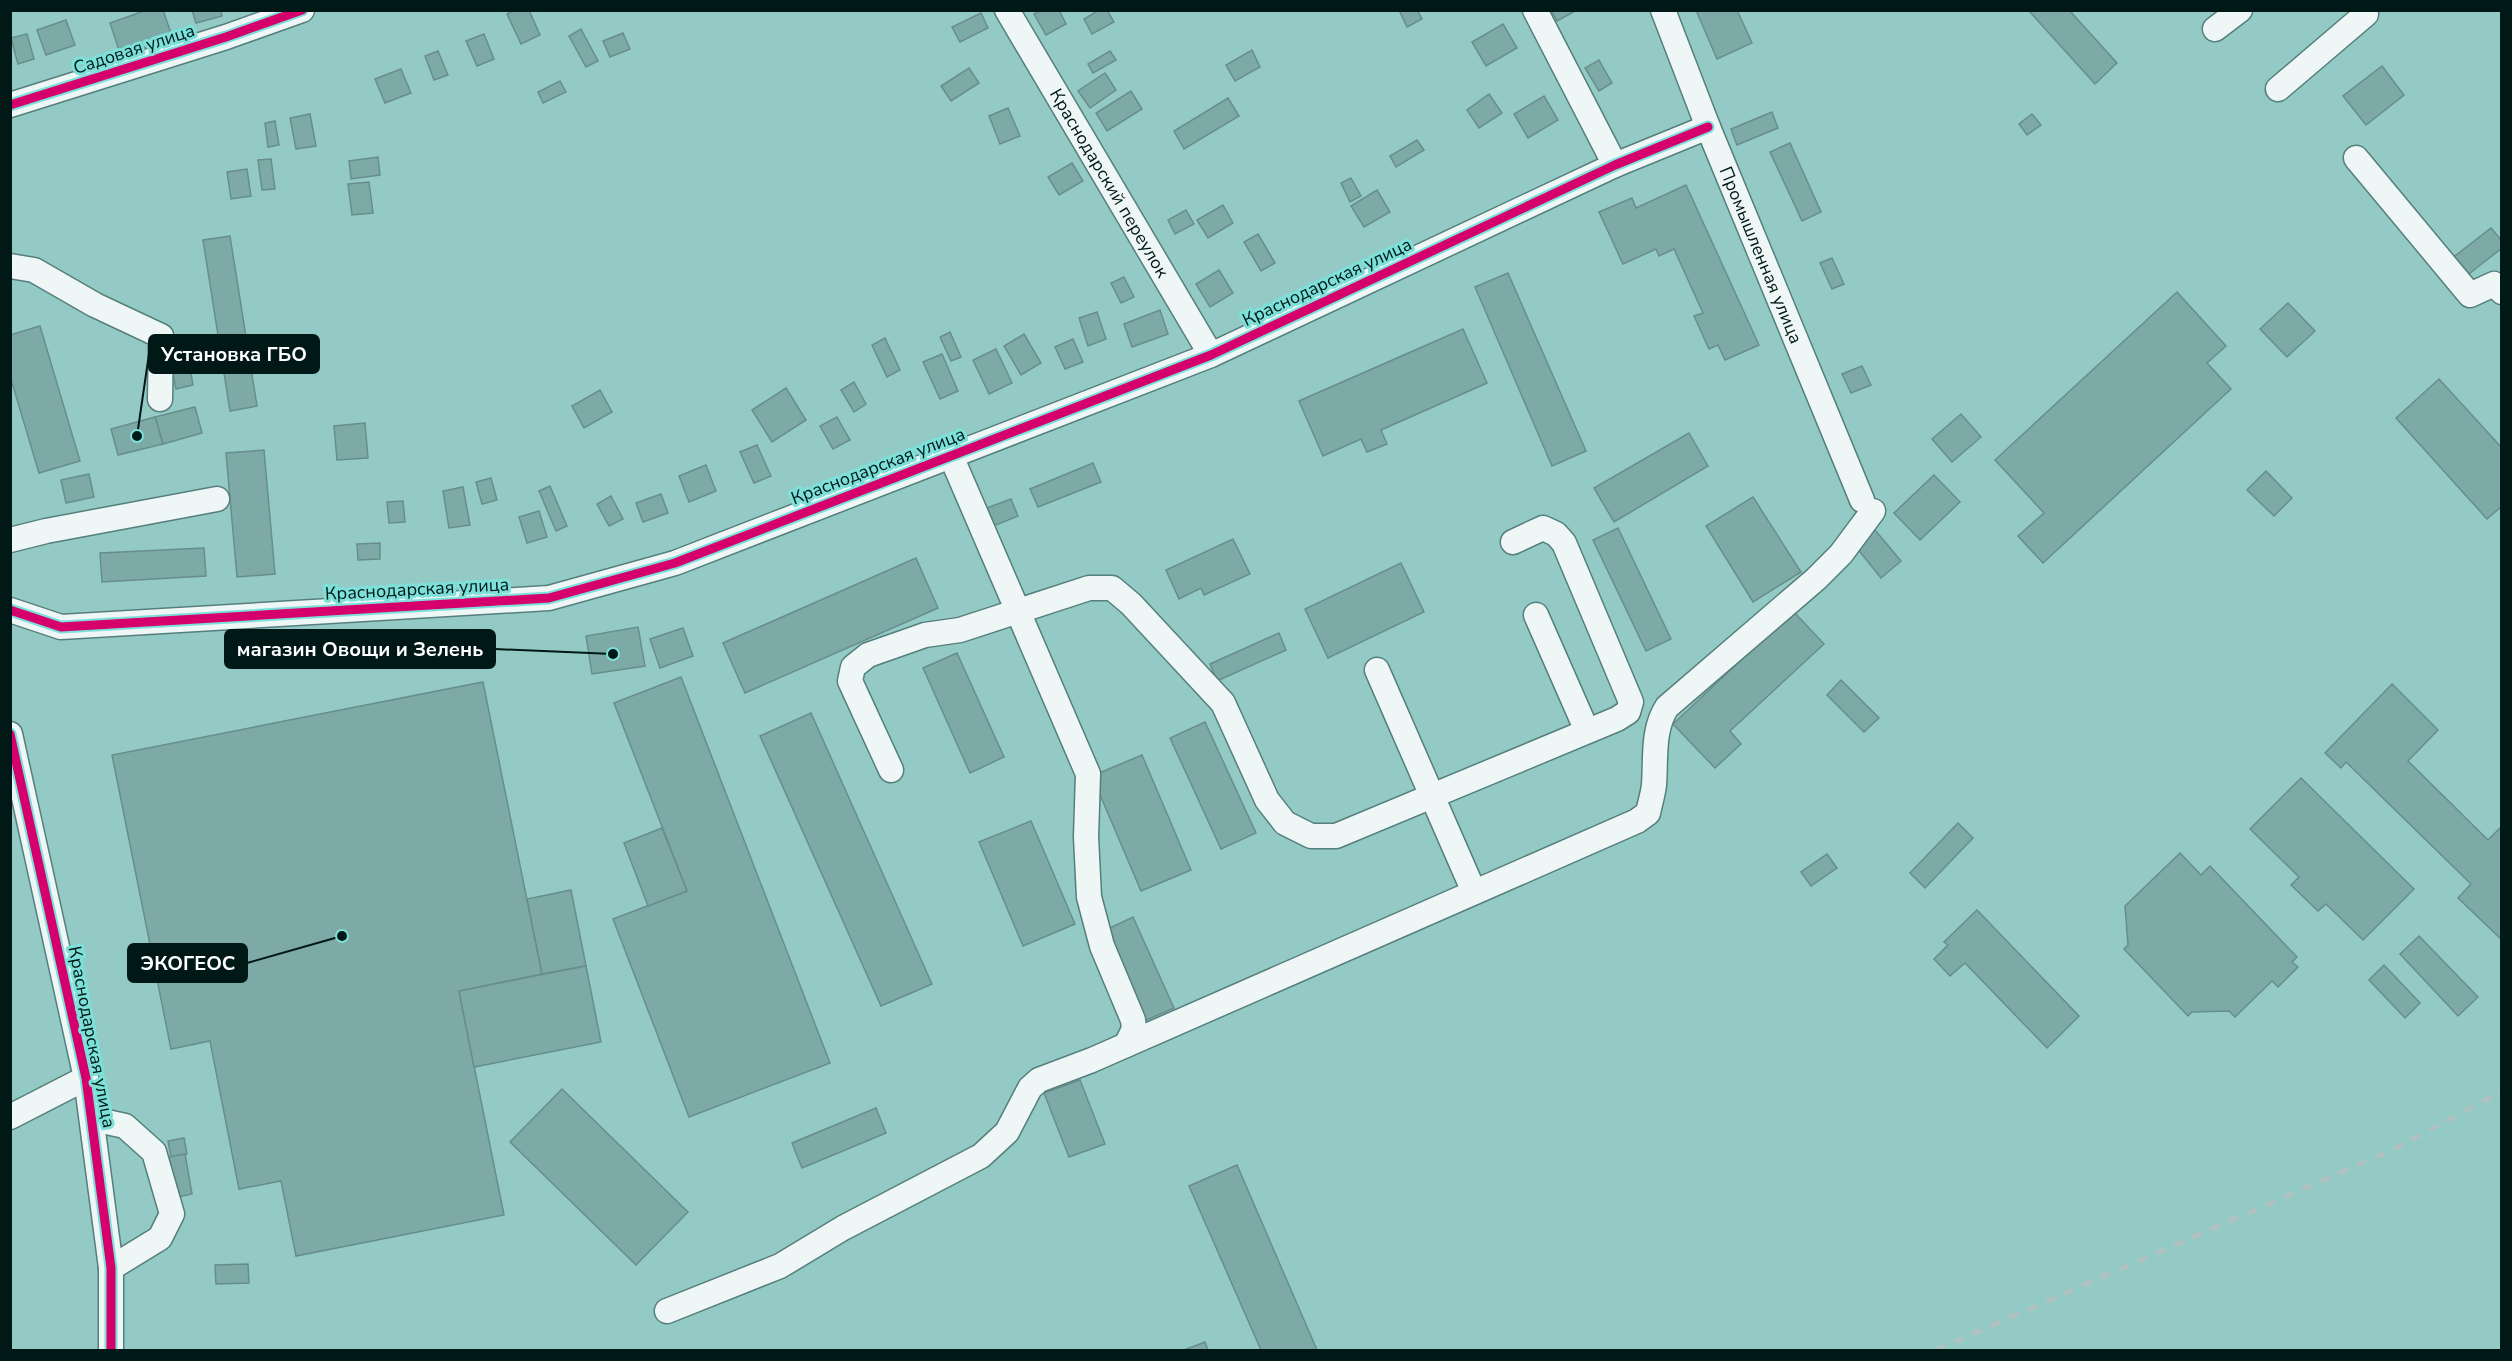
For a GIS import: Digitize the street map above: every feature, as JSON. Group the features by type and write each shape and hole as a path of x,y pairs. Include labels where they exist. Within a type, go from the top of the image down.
{"street":[{"name":"Садовая улица","path":"10,105 226,37 302,10"},
{"name":"Краснодарский переулок","path":"1007,10 1211,355"},
{"path":"1535,10 1615,165"},
{"name":"Промышленная улица","path":"1474,892 1637,821 1648,813 1654,788 1657,730 1660,717 1667,707 1816,579 1841,554 1868,505 1708,127 1663,10"},
{"path":"2215,29 2240,10"},
{"path":"2278,89 2366,14"},
{"name":"Краснодарская улица","path":"10,610 61,627 549,598 675,563 1211,355 1615,165 1708,127"},
{"path":"2356,158 2470,295 2494,284 2502,292"},
{"path":"10,266 34,270 95,305 161,336 160,399"},
{"path":"951,456 1088,774 1086,837 1089,897 1102,946 1133,1020 1134,1029 1126,1045"},
{"path":"10,540 46,531 217,499"},
{"path":"891,770 850,681 853,667 868,655 925,635 960,630 1089,588 1112,588 1131,603 1223,703 1267,800 1285,823 1311,836 1336,836 1628,712 1631,702 1564,543 1556,534 1543,528 1513,542"},
{"path":"1536,615 1587,731"},
{"path":"667,1311 780,1266 843,1228 981,1156 1007,1132 1030,1088 1039,1080 1126,1045 1474,892 1377,670"},
{"name":"Краснодарская улица","path":"10,734 93,1119 111,1268 111,1350"},
{"path":"10,1117 86,1078"},
{"path":"93,1119 125,1126 154,1152 172,1214 160,1238 111,1268"}],"building":[{"path":"147,10 163,10 173,39 121,56 110,23"},
{"path":"192,10 221,10 222,16 196,23"},
{"path":"515,10 529,10 540,35 521,44 507,14"},
{"path":"1041,10 1059,10 1066,24 1046,35 1034,14"},
{"path":"1099,10 1107,10 1114,22 1092,34 1084,19"},
{"path":"1399,10 1417,10 1422,19 1407,27"},
{"path":"1551,10 1577,10 1557,21"},
{"path":"1696,10 1737,10 1752,43 1717,59"},
{"path":"2028,10 2069,10 2117,63 2095,84"},
{"path":"981,13 988,28 960,42 952,27"},
{"path":"66,20 75,45 46,55 37,30"},
{"path":"1503,24 1517,48 1486,66 1472,42"},
{"path":"581,29 598,61 586,67 569,36"},
{"path":"623,33 630,49 610,57 603,41"},
{"path":"27,34 34,59 18,64 11,38"},
{"path":"484,34 494,59 477,66 466,41"},
{"path":"1252,50 1260,67 1235,81 1226,65"},
{"path":"438,51 448,75 434,80 425,56"},
{"path":"1110,51 1116,60 1093,73 1088,64"},
{"path":"1599,60 1612,83 1599,91 1585,68"},
{"path":"2382,66 2404,95 2366,125 2343,96"},
{"path":"969,68 979,83 951,101 941,86"},
{"path":"401,69 411,93 385,103 375,79"},
{"path":"1105,73 1116,90 1090,108 1078,91"},
{"path":"560,81 566,92 543,103 538,92"},
{"path":"1131,91 1142,109 1107,131 1096,113"},
{"path":"1489,94 1502,113 1479,128 1467,110"},
{"path":"1544,96 1558,120 1528,138 1514,114"},
{"path":"1228,98 1239,116 1184,149 1174,131"},
{"path":"1008,108 1020,136 1000,144 989,116"},
{"path":"1772,112 1778,128 1737,145 1731,129"},
{"path":"310,114 316,146 296,149 290,118"},
{"path":"2032,114 2041,125 2027,135 2019,124"},
{"path":"275,121 279,145 268,147 265,123"},
{"path":"1417,140 1424,150 1396,167 1390,156"},
{"path":"1790,143 1821,212 1802,221 1770,152"},
{"path":"378,157 380,175 351,179 349,161"},
{"path":"271,159 275,189 262,190 258,160"},
{"path":"1072,163 1083,181 1059,195 1048,177"},
{"path":"247,169 251,196 231,199 227,172"},
{"path":"1351,178 1361,196 1350,202 1341,183"},
{"path":"369,182 373,213 352,215 348,184"},
{"path":"1686,185 1759,345 1725,360 1718,345 1709,349 1694,316 1703,313 1674,249 1659,256 1656,249 1623,264 1599,212 1632,198 1636,208"},
{"path":"1377,190 1390,212 1364,227 1351,206"},
{"path":"1223,205 1233,223 1208,238 1197,220"},
{"path":"1186,210 1194,224 1175,234 1168,220"},
{"path":"2491,228 2502,241 2502,248 2465,277 2451,259"},
{"path":"1258,234 1275,263 1261,271 1244,242"},
{"path":"230,236 257,406 230,411 203,240"},
{"path":"1832,258 1844,284 1832,289 1820,263"},
{"path":"1219,270 1233,293 1210,307 1196,284"},
{"path":"1508,273 1586,451 1552,466 1475,287"},
{"path":"1124,277 1134,297 1121,303 1111,283"},
{"path":"2177,292 2226,346 2207,363 2231,389 2043,563 2018,536 2044,513 1995,460"},
{"path":"2288,303 2315,331 2287,357 2260,329"},
{"path":"1160,310 1168,334 1132,347 1124,324"},
{"path":"1097,312 1106,339 1088,346 1079,318"},
{"path":"40,326 80,461 39,473 10,376 10,335"},
{"path":"1463,329 1487,383 1381,430 1387,444 1367,452 1361,439 1323,456 1299,401"},
{"path":"950,332 961,357 951,361 940,337"},
{"path":"1024,334 1041,363 1021,375 1004,346"},
{"path":"885,338 900,370 887,377 872,345"},
{"path":"1073,339 1083,362 1065,369 1055,347"},
{"path":"996,349 1012,383 989,394 973,360"},
{"path":"187,351 193,385 176,389 169,355"},
{"path":"942,354 958,391 940,399 923,362"},
{"path":"1862,366 1871,385 1851,393 1842,374"},
{"path":"2439,379 2502,448 2502,506 2487,519 2396,418"},
{"path":"854,382 866,404 854,412 841,390"},
{"path":"786,388 806,420 772,442 752,410"},
{"path":"600,390 612,412 584,428 572,406"},
{"path":"195,407 202,433 163,444 155,417"},
{"path":"1961,414 1981,437 1952,462 1932,439"},
{"path":"155,417 163,444 118,455 111,429"},
{"path":"837,417 850,440 833,449 820,426"},
{"path":"365,423 368,458 337,460 334,426"},
{"path":"1689,433 1708,466 1614,522 1594,488"},
{"path":"757,445 771,476 754,483 740,452"},
{"path":"264,450 275,574 237,577 226,453"},
{"path":"1093,463 1101,482 1038,507 1030,489"},
{"path":"706,465 716,491 689,502 679,476"},
{"path":"2266,471 2292,498 2274,516 2247,490"},
{"path":"89,474 94,497 66,503 61,480"},
{"path":"1934,475 1960,502 1920,540 1894,513"},
{"path":"491,478 497,500 482,504 476,482"},
{"path":"550,486 567,526 556,531 539,491"},
{"path":"463,487 470,525 449,528 443,491"},
{"path":"661,494 668,513 643,522 636,503"},
{"path":"611,496 623,519 609,526 597,504"},
{"path":"1753,497 1801,572 1753,602 1706,526"},
{"path":"1011,499 1018,516 991,527 984,509"},
{"path":"403,501 405,522 389,523 387,502"},
{"path":"539,511 547,537 527,543 519,517"},
{"path":"1618,528 1671,639 1646,651 1593,540"},
{"path":"1875,530 1901,561 1881,578 1856,547"},
{"path":"1233,539 1250,574 1204,595 1201,588 1179,599 1166,570"},
{"path":"380,543 380,559 358,560 357,544"},
{"path":"204,548 206,576 102,582 100,553"},
{"path":"916,558 938,608 745,693 723,643"},
{"path":"1401,563 1424,612 1328,658 1305,609"},
{"path":"1793,611 1824,644 1730,731 1741,744 1715,768 1673,724"},
{"path":"638,627 645,666 592,674 586,636"},
{"path":"683,628 693,656 660,668 650,639"},
{"path":"1279,633 1286,650 1217,681 1210,664"},
{"path":"957,653 1004,757 970,773 923,668"},
{"path":"681,677 830,1063 689,1117 613,919 687,891 614,703"},
{"path":"1841,680 1879,718 1864,732 1827,695"},
{"path":"483,682 542,974 459,991 504,1215 296,1256 281,1181 239,1189 210,1041 171,1049 112,755"},
{"path":"2392,684 2438,730 2408,761 2488,840 2502,826 2502,940 2458,898 2471,884 2346,762 2341,768 2325,753"},
{"path":"811,713 932,984 881,1006 760,736"},
{"path":"1205,722 1256,833 1221,849 1170,738"},
{"path":"1142,755 1191,870 1141,891 1092,776"},
{"path":"2301,778 2414,889 2363,940 2326,904 2318,911 2291,885 2299,877 2250,829"},
{"path":"1031,821 1075,924 1023,946 979,842"},
{"path":"1958,823 1973,838 1925,888 1910,873"},
{"path":"662,828 687,891 648,906 624,843"},
{"path":"2180,853 2201,875 2210,866 2297,957 2292,962 2298,967 2278,987 2272,981 2235,1017 2229,1011 2192,1012 2188,1016 2124,949 2128,945 2125,906"},
{"path":"1827,854 1837,868 1811,886 1801,872"},
{"path":"571,890 586,966 542,974 527,899"},
{"path":"1977,910 2079,1016 2047,1048 1965,963 1950,976 1934,959 1948,945 1944,942"},
{"path":"1133,917 1174,1008 1142,1022 1101,932"},
{"path":"2419,936 2478,997 2458,1016 2400,954"},
{"path":"2384,965 2420,1003 2405,1018 2369,980"},
{"path":"586,966 601,1042 474,1067 459,991"},
{"path":"1080,1080 1105,1144 1069,1157 1044,1093"},
{"path":"562,1089 688,1212 636,1265 510,1142"},
{"path":"876,1108 886,1133 802,1168 792,1143"},
{"path":"184,1138 187,1154 171,1157 168,1141"},
{"path":"185,1154 192,1194 177,1197 169,1157"},
{"path":"1237,1165 1317,1350 1261,1350 1189,1186"},
{"path":"248,1264 249,1283 216,1284 215,1265"},
{"path":"1205,1342 1208,1350 1184,1350"}],"railway":[{"path":"1936,1350 2396,1148 2502,1091"}],"cycle path":[{"path":"10,105 226,37 302,10"},
{"path":"10,610 61,627 549,598 675,563 1211,355 1615,165 1708,127"},
{"path":"10,734 86,1078 111,1268 111,1350"}],"place":[{"name":"Установка ГБО","path":"137,436"},
{"name":"магазин Овощи и Зелень","path":"613,654"},
{"name":"ЭКОГЕОС","path":"342,936"}]}
